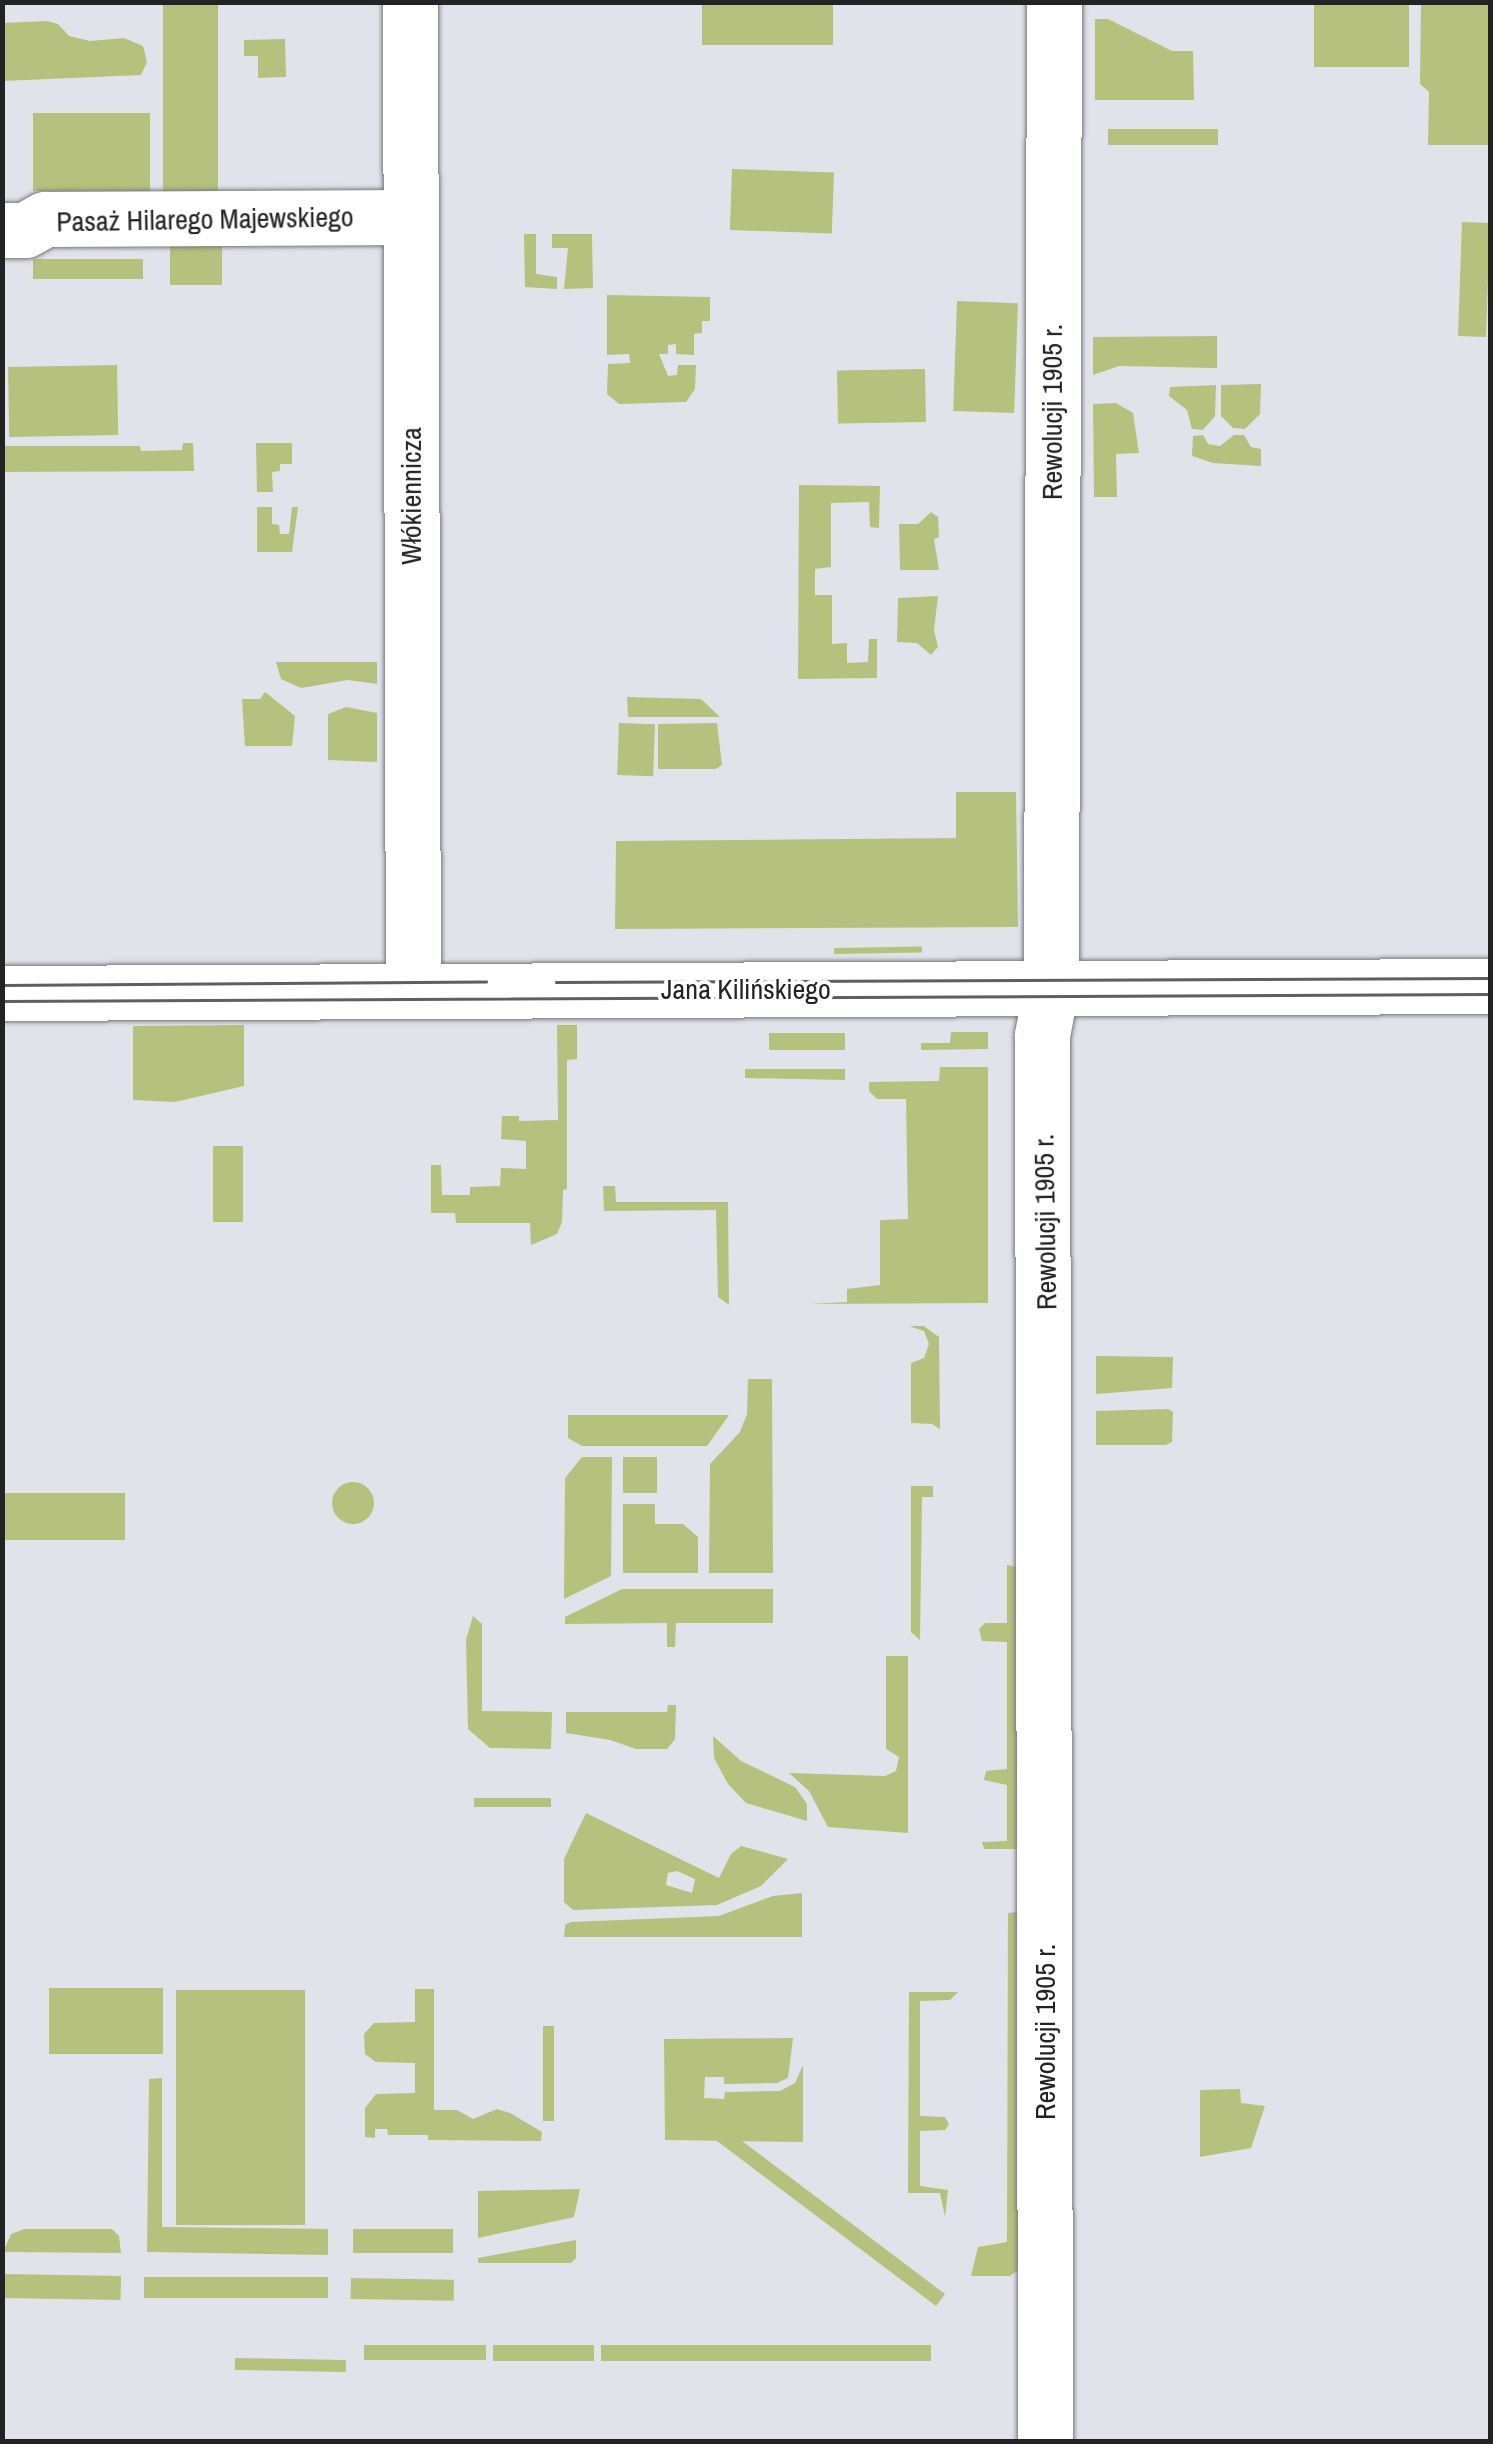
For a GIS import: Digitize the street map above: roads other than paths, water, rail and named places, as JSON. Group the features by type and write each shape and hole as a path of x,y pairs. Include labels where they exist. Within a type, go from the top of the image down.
{"street":[{"name":"Włókiennicza","path":"410,2 413,990"},
{"name":"Rewolucji 1905 r.","path":"1045,2442 1042,1035 1052,988 1054,2"},
{"name":"Pasaż Hilarego Majewskiego","path":"2,230 25,230 45,220 410,216"},
{"name":"Jana Kilińskiego","path":"2,993 1490,986"}],"tram line":[{"path":"556,982 1490,978"},
{"path":"2,985 486,982"},
{"path":"2,1001 1490,994"}]}
